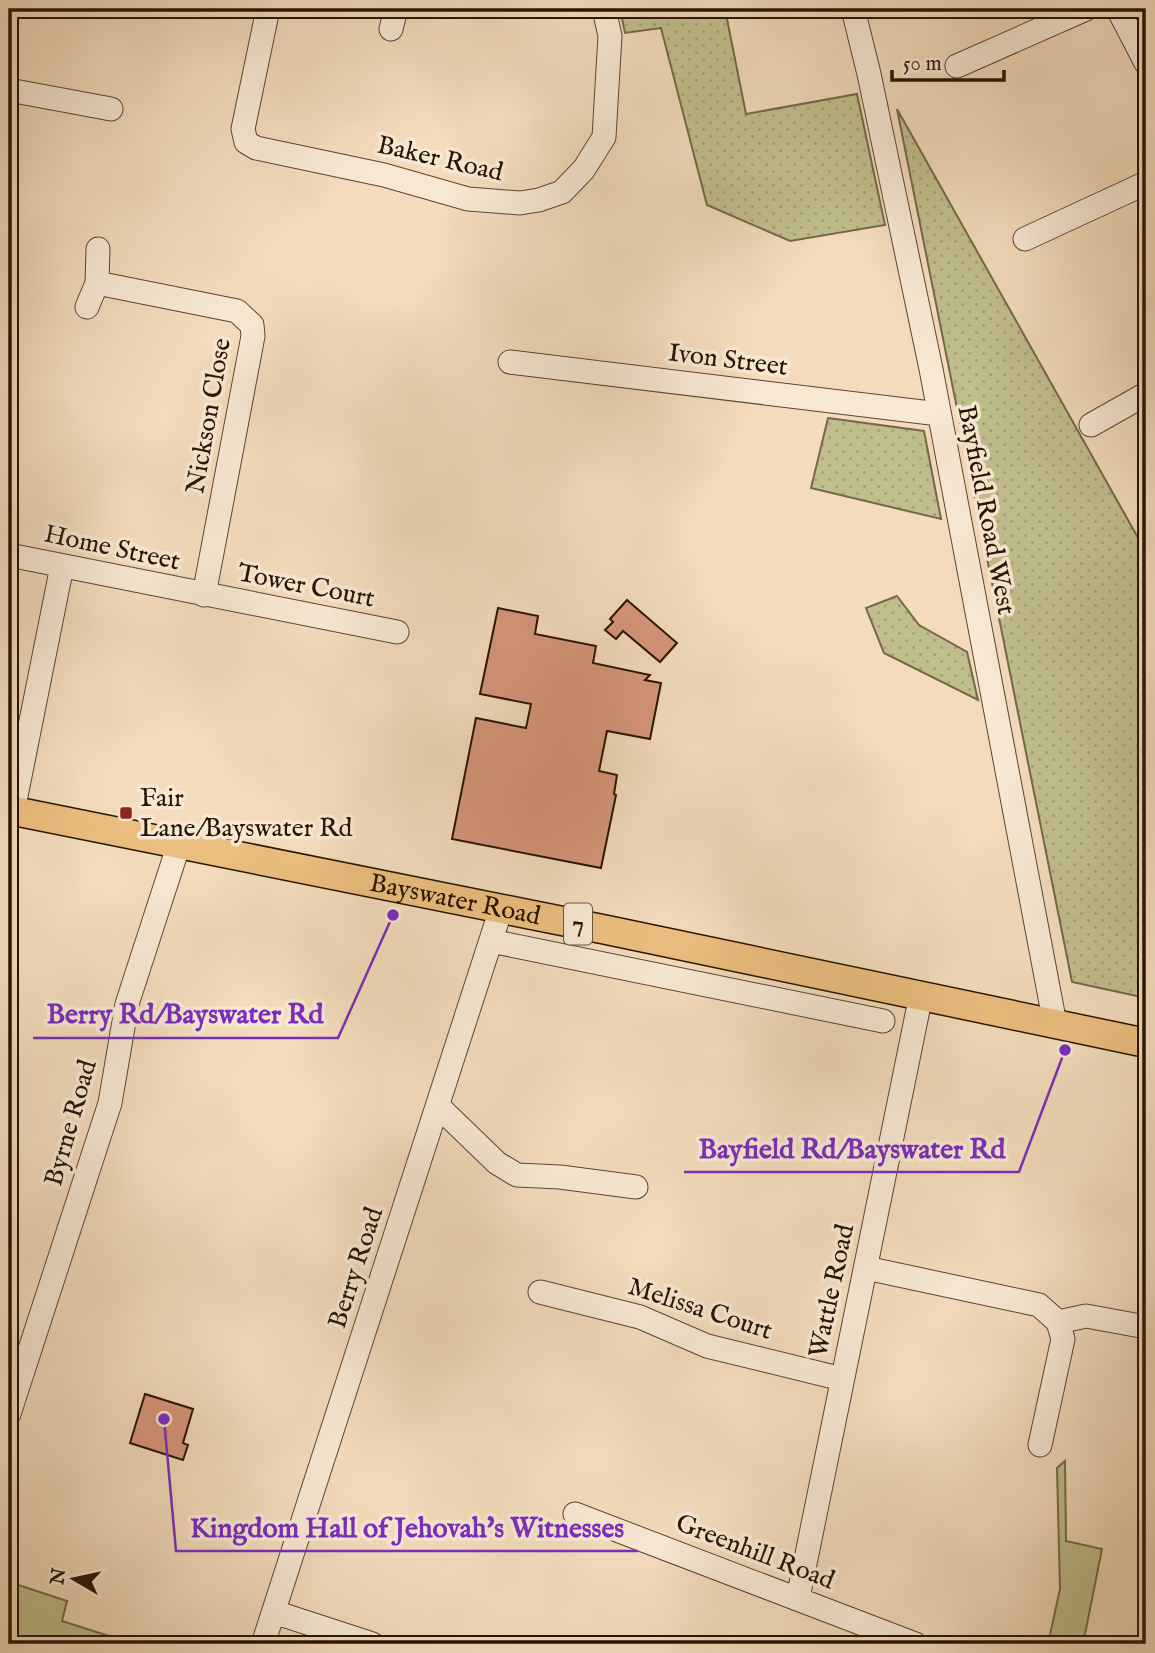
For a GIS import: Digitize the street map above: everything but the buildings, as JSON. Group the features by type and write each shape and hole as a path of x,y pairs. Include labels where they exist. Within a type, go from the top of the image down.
{"main road":[{"name":"Bayswater Road","path":"11,810 1146,1043"}],"street":[{"name":"Baker Road","path":"268,9 243,129 246,142 256,148 384,175 468,199 520,203 562,192 584,169 604,137 610,36 604,9"},
{"name":"Bayfield Road West","path":"853,9 872,87 939,414 1055,1024"},
{"path":"957,66 1086,9"},
{"path":"1118,9 1146,63"},
{"path":"9,90 111,109"},
{"path":"1026,239 1146,183"},
{"path":"87,307 97,283 98,248"},
{"name":"Nickson Close","path":"97,283 237,312 252,326 253,336 204,595"},
{"name":"Ivon Street","path":"510,362 939,414"},
{"path":"1091,425 1146,394"},
{"name":"Home Street","path":"9,555 204,595"},
{"path":"11,810 62,566"},
{"name":"Tower Court","path":"204,595 397,632"},
{"name":"Byrne Road","path":"9,1414 110,1103 127,1004 179,844"},
{"name":"Berry Road","path":"263,1644 501,909"},
{"path":"491,940 883,1021"},
{"name":"Wattle Road","path":"798,1598 921,995"},
{"path":"438,1107 497,1163 517,1175 560,1177 636,1187"},
{"path":"866,1268 1038,1305 1058,1322 1063,1339 1040,1445"},
{"name":"Melissa Court","path":"540,1292 640,1317 707,1346 842,1379"},
{"path":"1058,1322 1086,1316 1146,1327"},
{"name":"Greenhill Road","path":"575,1514 915,1644"},
{"path":"274,1612 372,1644"}],"shaded area":[{"path":"620,9 725,9 746,114 857,94 885,225 790,241 707,205 661,28 625,33"},
{"path":"897,109 1146,552 1146,998 1072,982"},
{"path":"828,418 924,431 941,519 811,488"},
{"path":"897,596 919,625 967,652 978,700 884,653 866,608"},
{"path":"1065,1461 1066,1541 1102,1549 1083,1644 1048,1644 1060,1589 1057,1468"},
{"path":"9,1582 67,1601 62,1621 134,1644 9,1644"}],"place":[{"name":"Fair Lane/Bayswater Rd","path":"126,813"},
{"name":"Berry Rd/Bayswater Rd","path":"393,915"},
{"name":"Bayfield Rd/Bayswater Rd","path":"1065,1050"},
{"name":"Kingdom Hall of Jehovah's Witnesses","path":"164,1419"}]}
